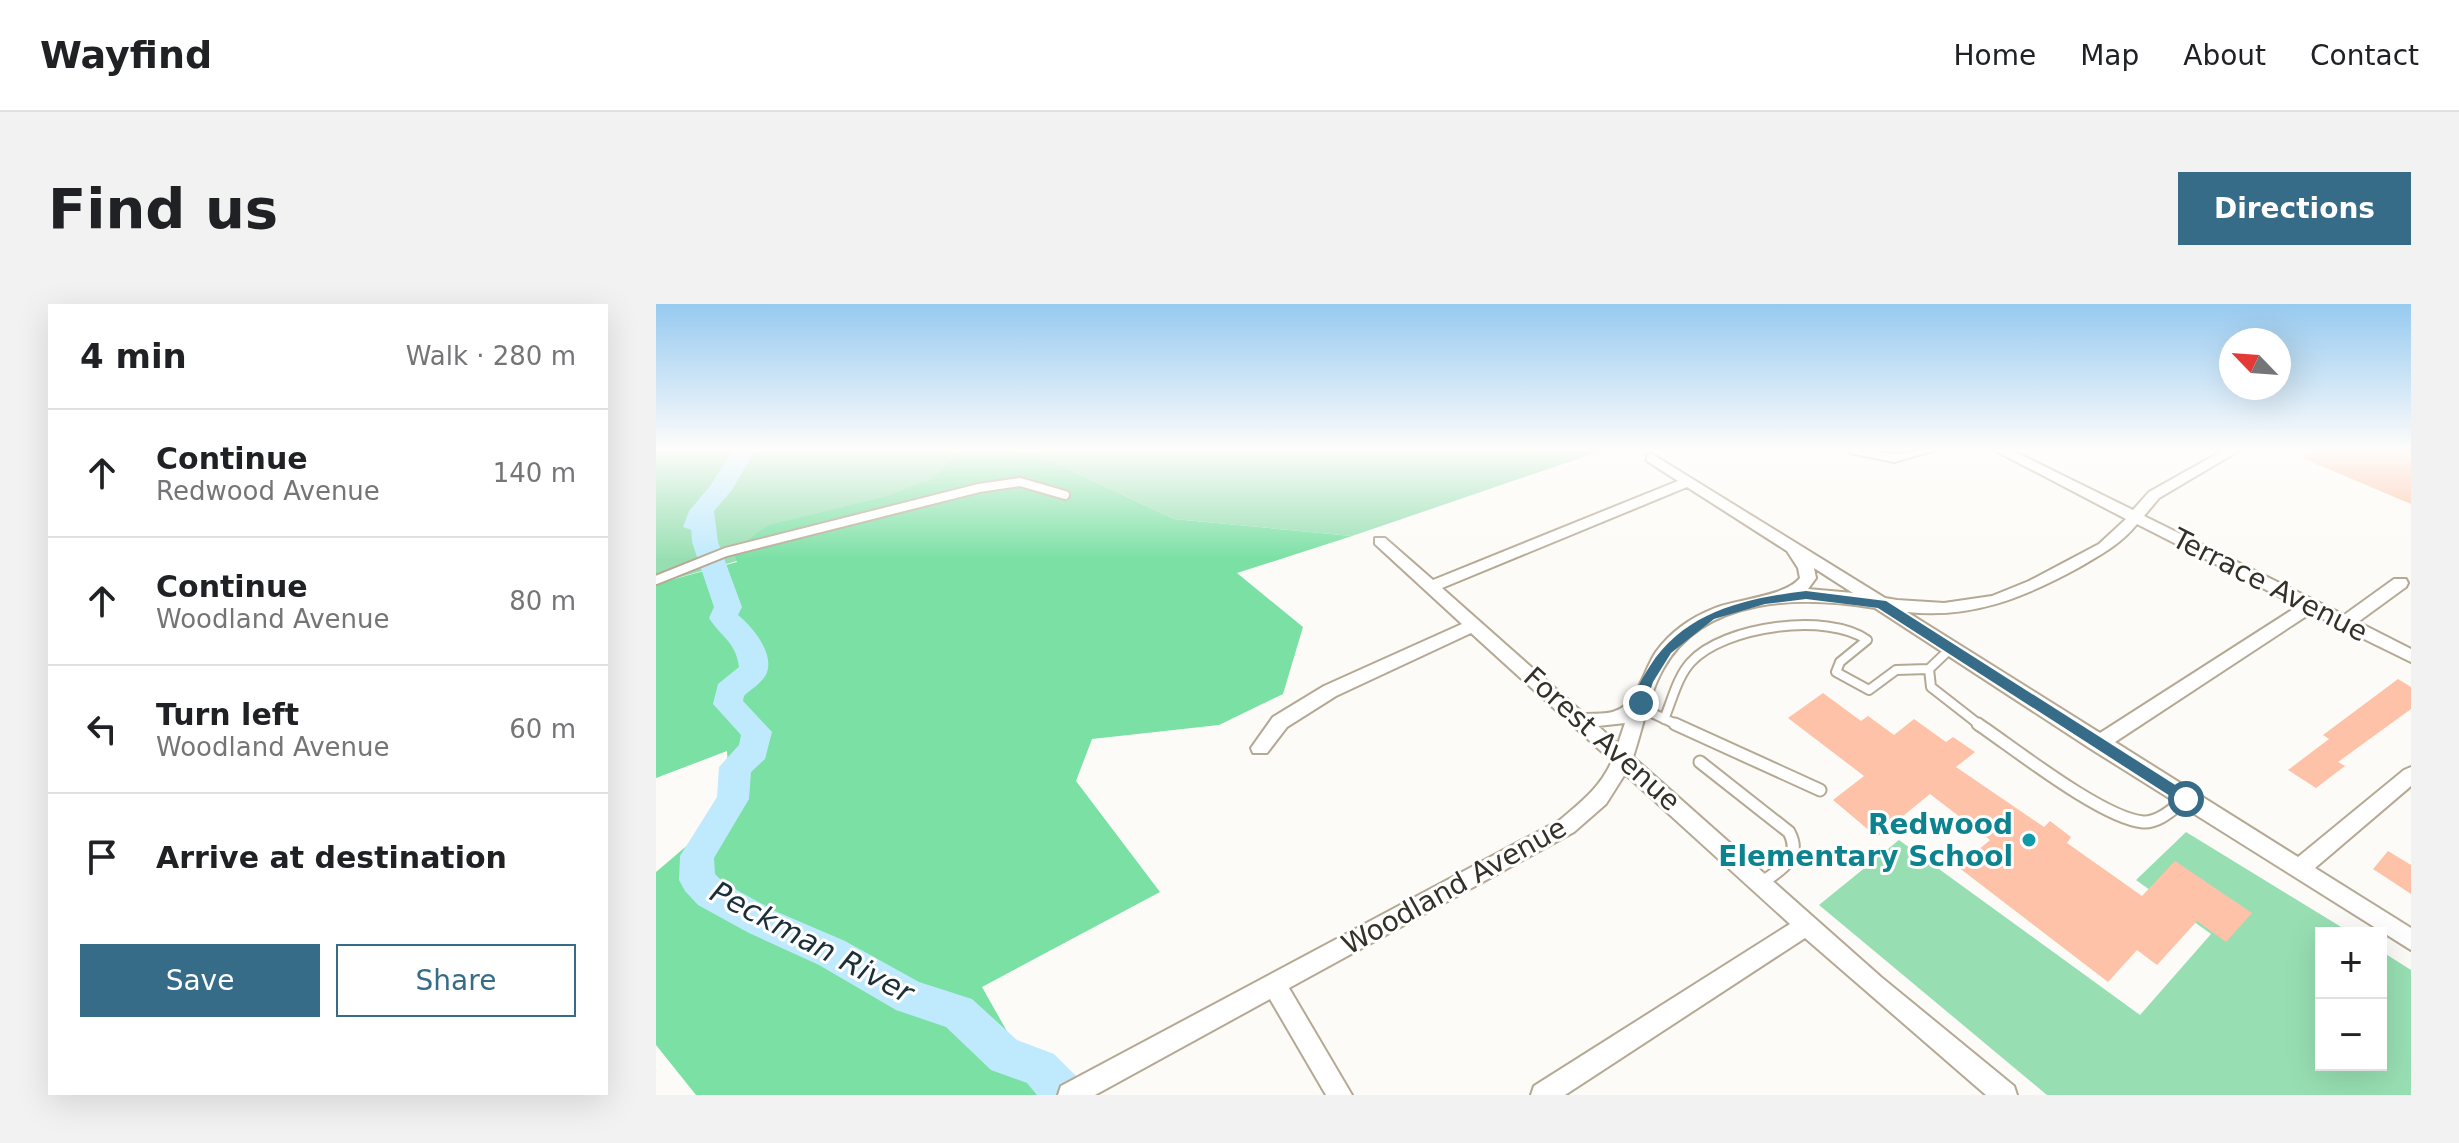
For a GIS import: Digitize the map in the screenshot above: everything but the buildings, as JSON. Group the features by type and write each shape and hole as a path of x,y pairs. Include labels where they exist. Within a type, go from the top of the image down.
{"street":[{"path":"1432,586 1675,487"},
{"path":"1698,487 1949,650 2411,940"},
{"name":"Terrace Avenue","path":"2075,487 2411,656"},
{"name":"Woodland Avenue","path":"1074,1092 1567,826 1603,795 1623,758 1657,663 1679,637 1727,610 1785,597 1832,596 1927,610 1986,604 2104,547 2166,487"},
{"name":"Forest Avenue","path":"1380,541 1807,925 2005,1095"},
{"path":"1785,597 1800,589 1808,578 1806,567 1790,547"},
{"path":"2345,623 2406,578"},
{"path":"2098,744 2311,605"},
{"path":"1260,748 1280,722 1330,691 1474,625"},
{"path":"1581,721 1619,718 1640,705"},
{"path":"2299,869 2410,777"},
{"path":"1543,1095 1807,925"},
{"path":"1274,984 1340,1095"}],"lane":[{"path":"656,580 692,563 726,552 993,487"},
{"path":"1033,487 1065,495"},
{"path":"1664,719 1690,663 1696,657 1767,630 1827,624 1861,633 1867,640 1863,647 1836,667 1836,672 1864,689 1869,690 1894,668 1928,669"},
{"path":"1949,650 1928,669 1928,684 1936,694 2122,817 2142,822 2159,819 2186,799"},
{"path":"1640,705 1664,719 1820,790"},
{"path":"1700,762 1789,832 1796,841 1797,851 1790,861 1761,883"}],"green space":[{"path":"656,487 913,487 737,561 656,584"},
{"path":"911,487 1106,487 1174,519 1352,536 1237,573 1303,627 1283,694 1219,725 1092,739 1076,781 1160,892 982,987 1043,1095 696,1095 656,1045 656,872 730,809 727,751 656,778 656,584 737,562 733,550 769,525 884,497"},
{"path":"1106,487 1496,487 1352,536 1174,519"},
{"path":"2186,832 2341,927 2315,927 2315,1071 2387,1071 2387,955 2411,970 2411,1095 2047,1095 1819,905 1899,840 2140,1015 2211,934 2136,880"}],"water":[{"path":"712,487 721,487 696,515 700,526 711,526 717,567 702,571 696,549 701,533 683,527 689,511"}],"waterway":[{"name":"Peckman River","path":"722,487 702,510 705,542 728,607 723,618 745,640 752,654 754,670 729,692 728,704 757,732 754,750 735,767 733,799 697,856 697,880 711,894 762,922 832,953 910,997 958,1012 1005,1056 1040,1068 1065,1095"}],"place":[{"name":"Redwood Elementary School","path":"2029,840"}],"route":[{"path":"1641,703 1647,682 1667,650 1679,637 1710,617 1764,600 1806,595 1881,604 2186,799"}]}
